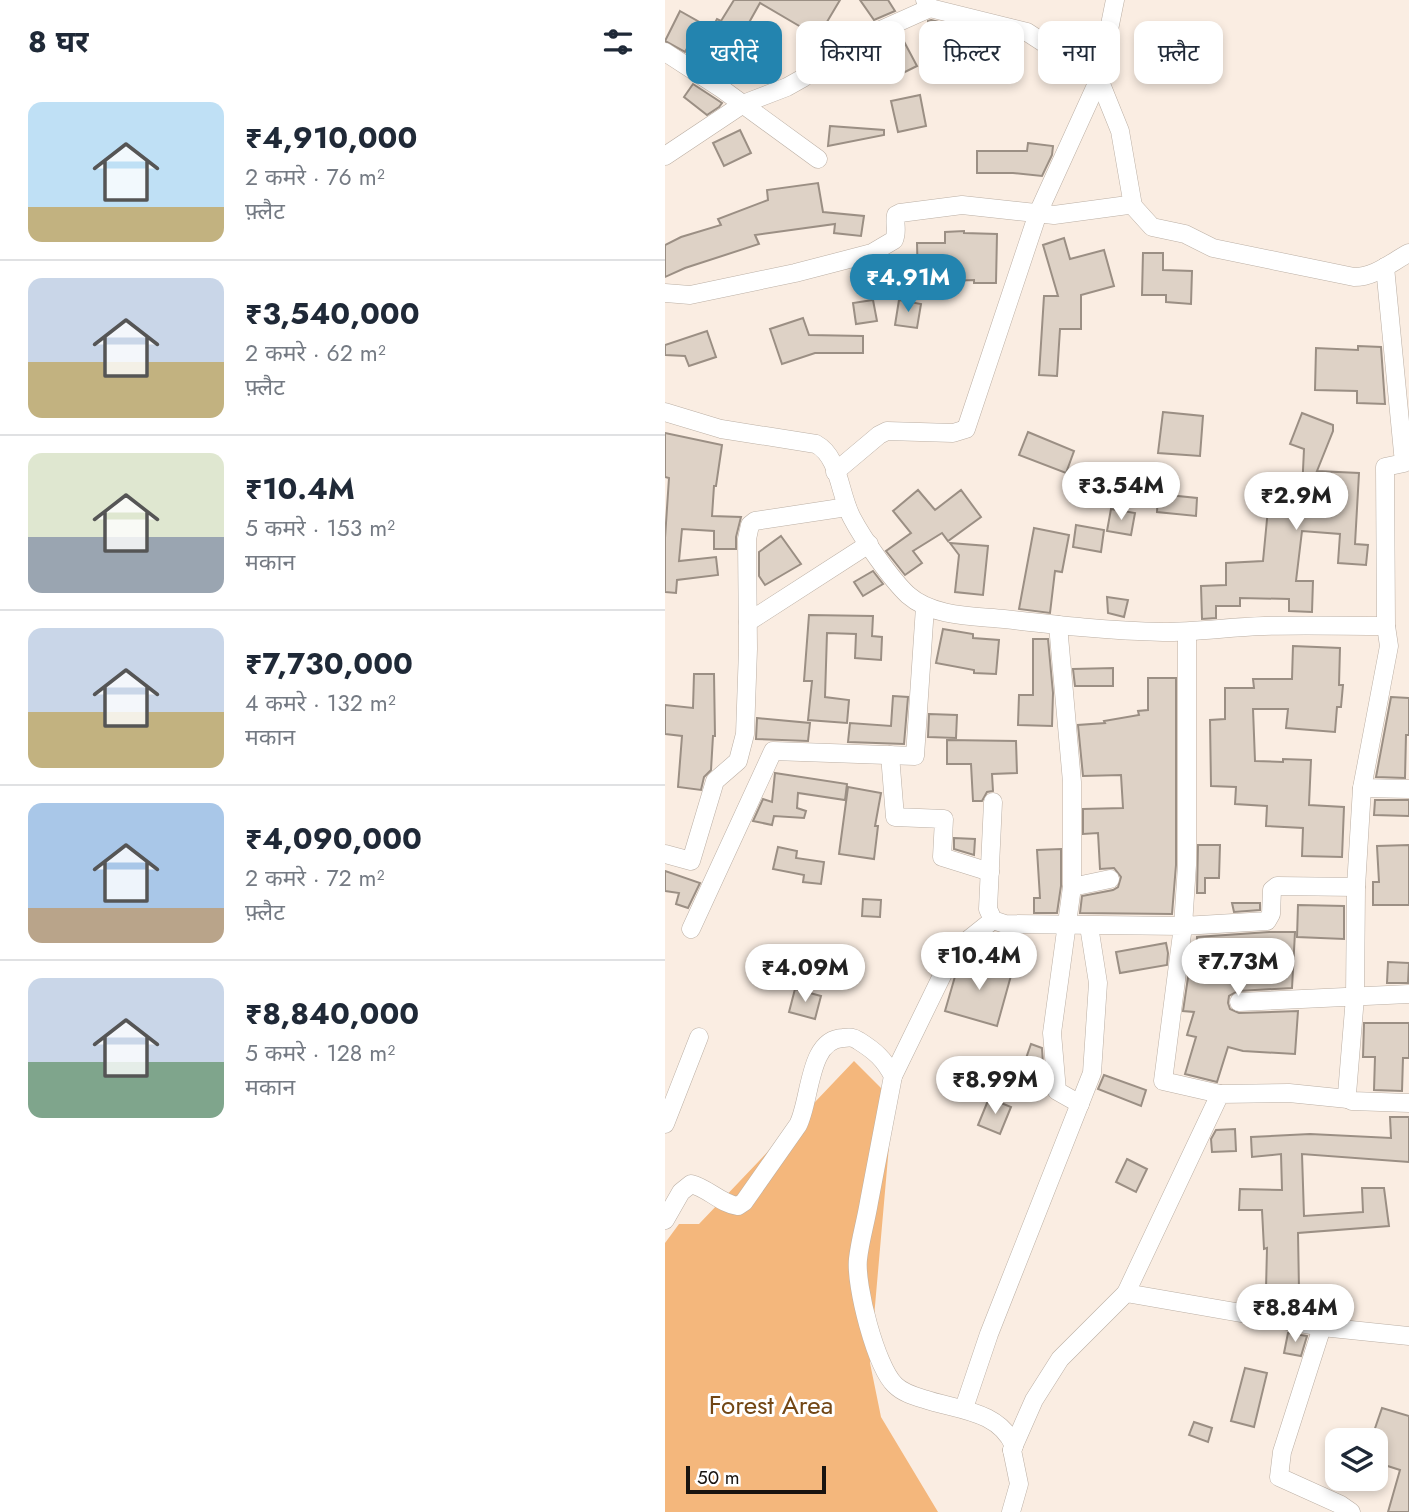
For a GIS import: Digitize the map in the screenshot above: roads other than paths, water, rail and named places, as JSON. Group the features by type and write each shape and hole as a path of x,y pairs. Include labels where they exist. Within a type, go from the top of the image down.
{"street":[{"path":"1111,21 1115,0"},
{"path":"665,156 743,104 787,87 829,61 845,46 927,4 1027,32 1038,39"},
{"path":"665,52 697,71 818,159"},
{"path":"835,472 887,431 953,433 966,429 1038,213 1097,84"},
{"path":"1101,84 1120,131 1133,206 1152,227 1185,234 1213,247 1354,277 1368,277 1409,253"},
{"path":"665,293 690,295 795,273 872,253 894,240 897,231 895,219 900,213 963,205 1072,215 1121,205 1133,206"},
{"path":"1348,1098 1355,997 1356,887 1361,788 1389,646 1386,626 1385,467 1404,463 1404,412 1385,267"},
{"path":"665,412 722,429 816,444 826,450 833,461 847,507 869,544 898,583 925,607 955,614 1121,631 1187,632 1262,626 1386,626"},
{"path":"665,854 691,861 715,781 739,761 745,734 747,539 750,525 755,521 847,507"},
{"path":"748,622 869,544"},
{"path":"691,929 773,751 915,756 925,607"},
{"path":"1058,625 1072,782 1072,887 1052,1034 1057,1091 1080,1104"},
{"path":"1187,632 1187,865 1183,926 1163,1081 1220,1094 1290,1093 1348,1098 1352,1101 1409,1103"},
{"path":"890,755 895,817 944,819 942,857 990,872"},
{"path":"1361,788 1409,789"},
{"path":"993,802 988,909 993,920 1005,924 1183,926 1267,921 1271,914 1272,890 1277,886 1356,887"},
{"path":"1072,887 1110,879"},
{"path":"993,920 954,951 893,1076 858,1261 861,1295 873,1337 894,1384 908,1394 949,1407 964,1408 996,1422 1009,1434 1014,1446 1019,1484 1011,1512"},
{"path":"964,1408 989,1334 1092,1073 1098,983 1089,926"},
{"path":"1240,1002 1409,995"},
{"path":"665,1124 699,1037"},
{"path":"665,1220 681,1192 691,1184 700,1186 731,1205 738,1206 744,1202 798,1125 804,1112 817,1058 826,1044 837,1038 853,1037 878,1053 893,1076"},
{"path":"1013,1450 1034,1400 1060,1359 1126,1293 1220,1094"},
{"path":"1126,1293 1322,1327 1409,1336"},
{"path":"1322,1327 1282,1452 1279,1477 1351,1512"}],"park label":[{"name":"Forest Area","path":"771,1405"}]}
